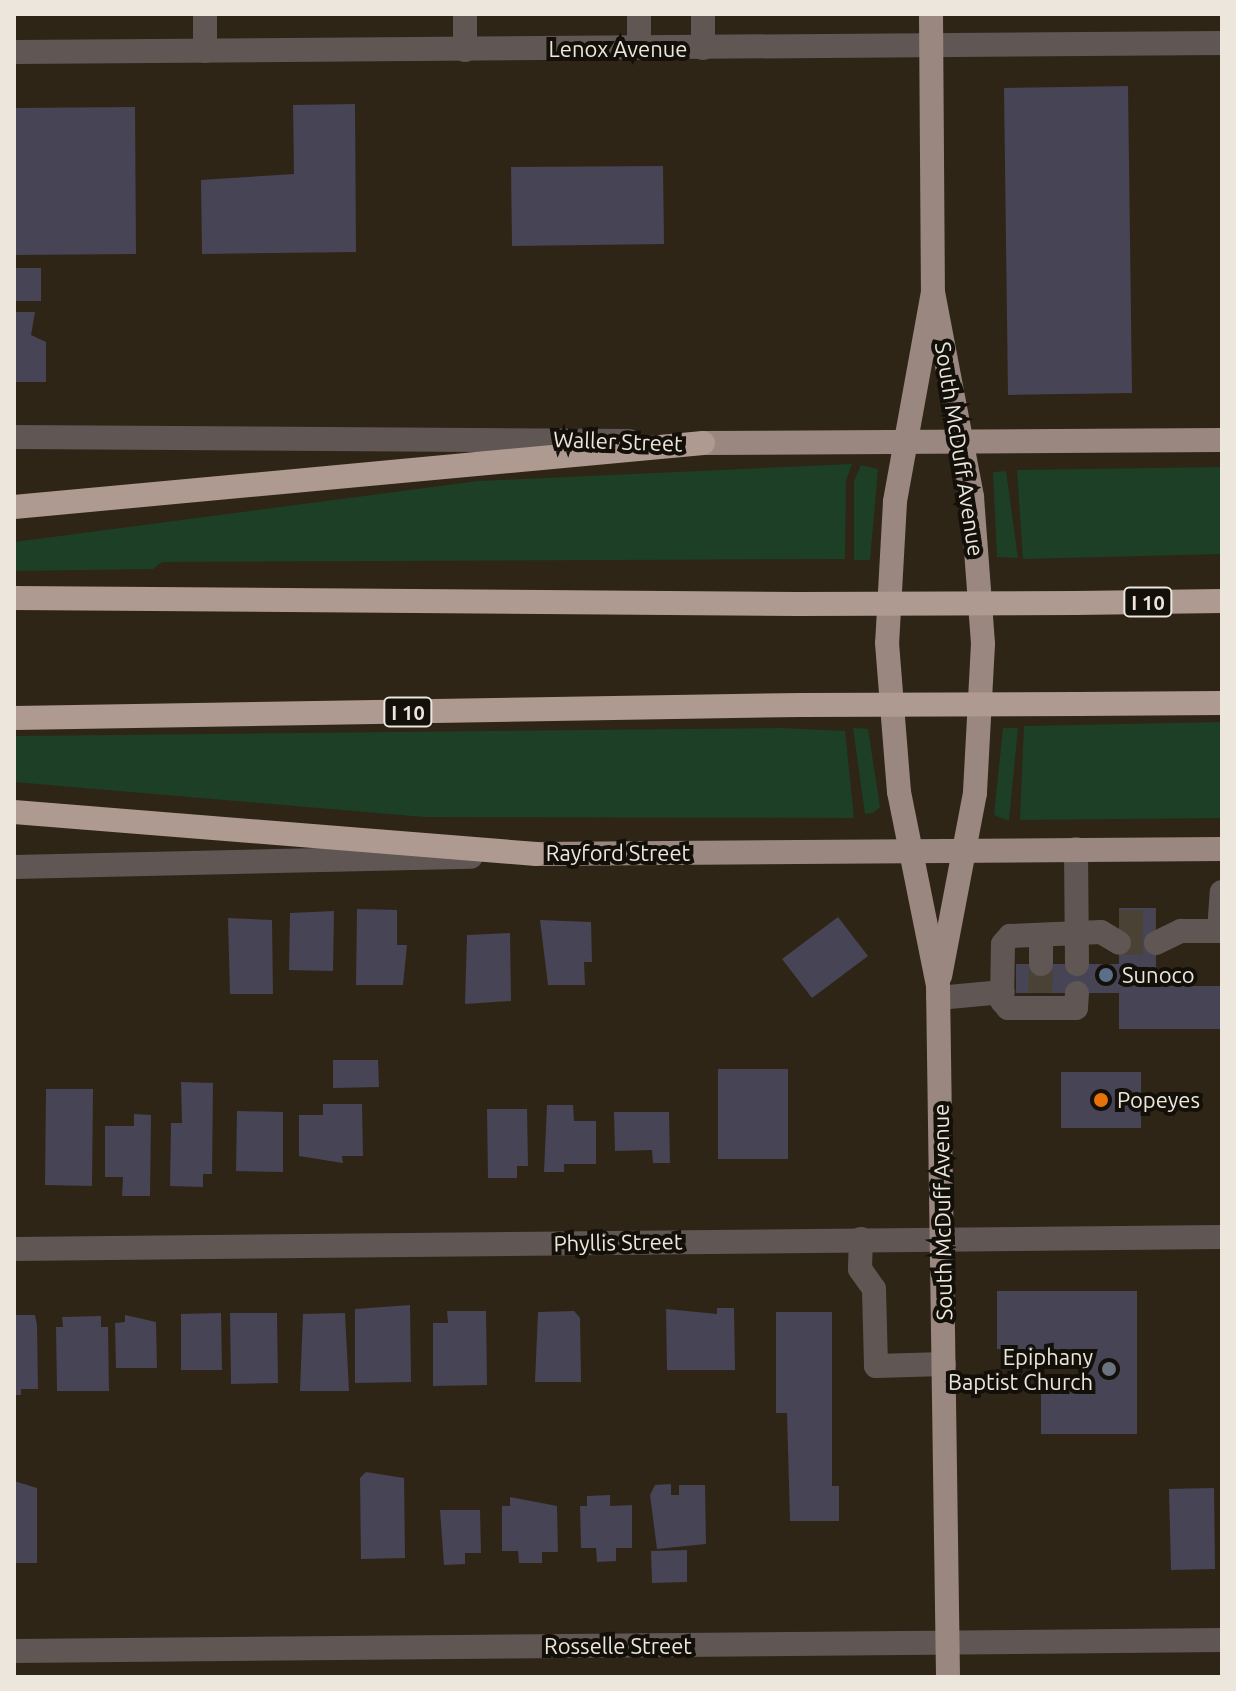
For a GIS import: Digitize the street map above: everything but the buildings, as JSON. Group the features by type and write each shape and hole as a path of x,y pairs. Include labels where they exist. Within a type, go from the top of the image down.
{"highway":[{"path":"14,507 703,443"},
{"name":"I 10","path":"14,598 798,604 1222,601"},
{"name":"I 10","path":"14,718 801,705 1222,703"},
{"path":"14,812 536,854"}],"main road":[{"name":"South McDuff Avenue","path":"931,14 933,292 963,440 983,644 967,850 938,992"},
{"name":"South McDuff Avenue","path":"933,292 904,441 887,643 907,851 938,992 948,1677"},
{"name":"Waller Street","path":"703,443 1222,440"},
{"name":"Rayford Street","path":"536,854 1222,849"}],"street":[{"path":"205,14 205,51"},
{"path":"465,14 465,50"},
{"path":"639,14 639,48"},
{"path":"703,14 703,48"},
{"name":"Lenox Avenue","path":"14,52 1222,43"},
{"name":"Waller Street","path":"14,437 356,435 703,443"},
{"path":"1076,849 1077,964"},
{"name":"Rayford Street","path":"14,867 266,866 536,854"},
{"path":"1156,933 1219,931 1222,892"},
{"path":"1077,993 1076,1008 1041,1001 1008,1008 1003,992 1003,944 1010,936 1113,933"},
{"path":"1041,935 1041,964"},
{"path":"938,992 1003,992"},
{"name":"Phyllis Street","path":"14,1249 1222,1237"},
{"path":"861,1239 860,1269 874,1289 876,1366 944,1364"},
{"name":"Rosselle Street","path":"14,1651 1222,1640"}],"green space":[{"path":"852,464 846,480 845,559 162,562 153,569 14,571 14,542 478,481"},
{"path":"861,465 878,469 870,560 854,560 854,481"},
{"path":"1222,467 1222,554 1023,559 1017,470"},
{"path":"1006,471 1018,558 997,557 993,472"},
{"path":"1222,722 1222,818 1020,820 1024,726"},
{"path":"781,728 845,731 854,818 424,817 14,782 14,736"},
{"path":"853,728 868,729 880,807 873,813 865,814"},
{"path":"1003,728 1018,728 1009,821 994,815"}],"tunnel":[{"path":"1119,922 1156,922"},
{"path":"1119,943 1156,943"},
{"path":"1040,993 1041,964"}],"place":[{"name":"Sunoco","path":"1106,975"},
{"name":"Popeyes","path":"1101,1100"},
{"name":"Epiphany Baptist Church","path":"1109,1369"}]}
